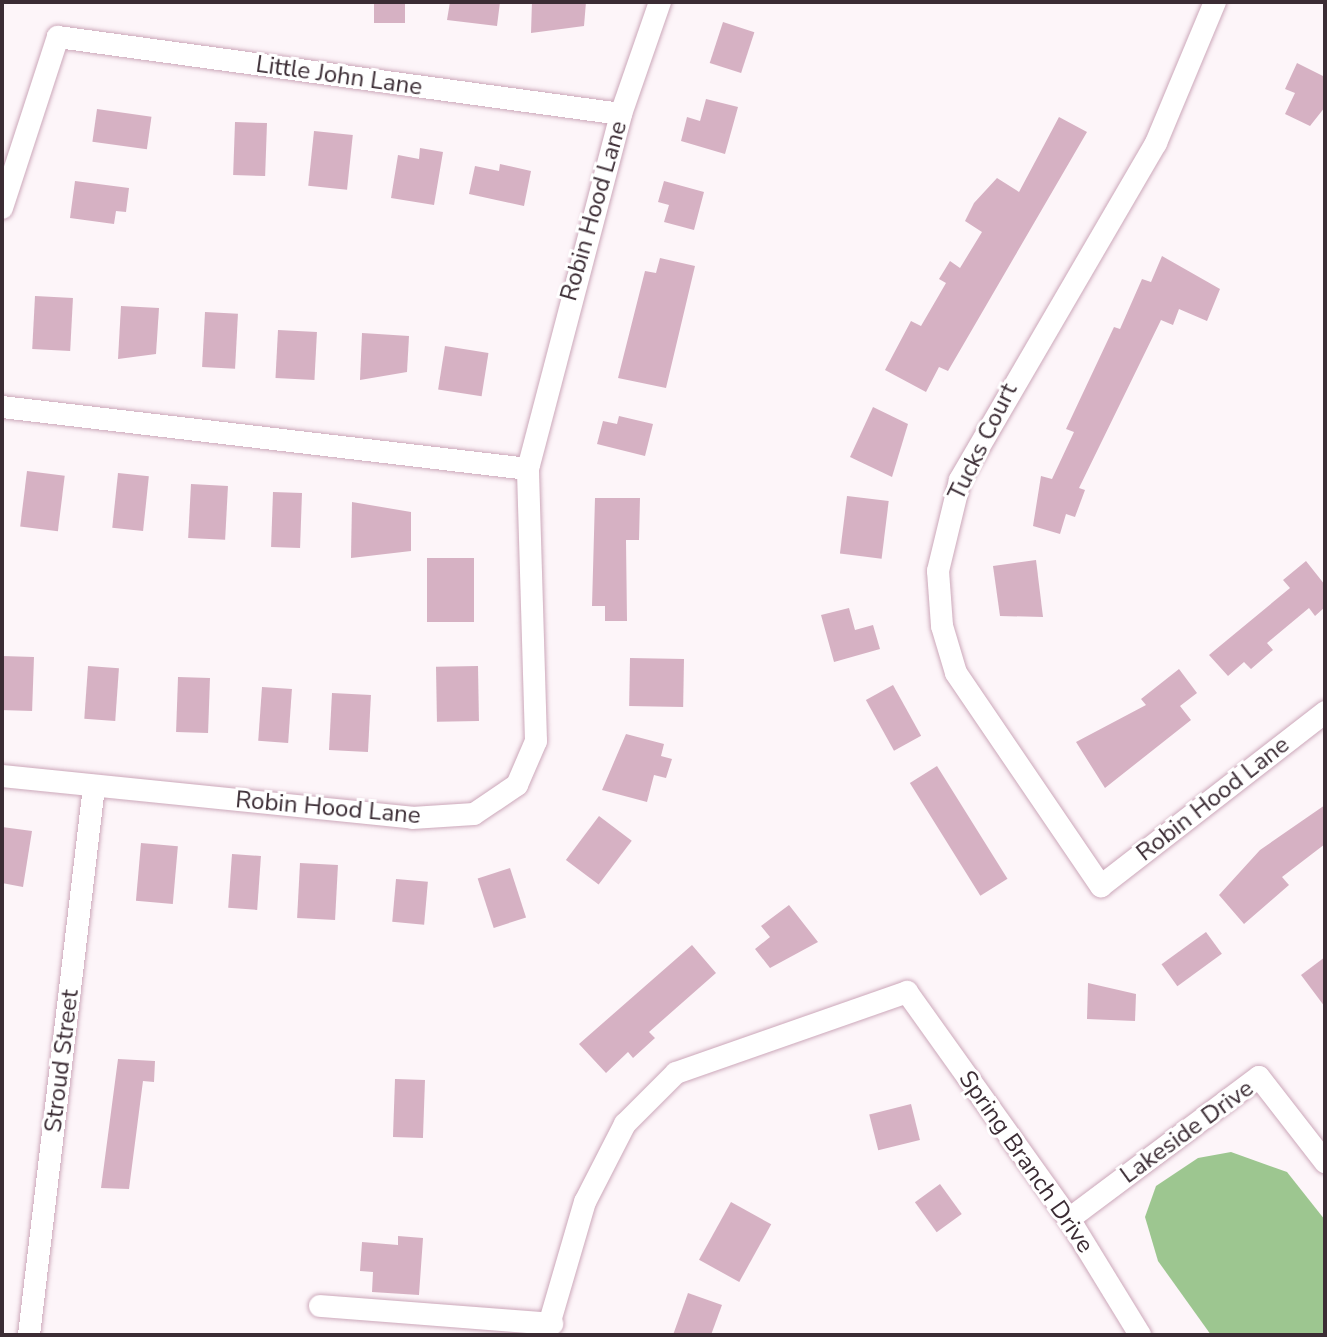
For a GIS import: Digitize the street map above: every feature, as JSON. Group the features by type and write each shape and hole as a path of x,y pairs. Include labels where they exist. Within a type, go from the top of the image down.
{"street":[{"name":"Robin Hood Lane","path":"2,776 412,818 474,814 517,785 536,741 528,469 621,114 660,2"},
{"name":"Tucks Court","path":"1101,886 956,673 942,626 938,571 944,523 981,437 1156,143 1215,2"},
{"name":"Little John Lane","path":"2,208 58,37 621,114"},
{"path":"2,407 528,469"},
{"name":"Robin Hood Lane","path":"1101,886 1325,712"},
{"name":"Stroud Street","path":"29,1335 94,787"},
{"name":"Spring Branch Drive","path":"549,1329 585,1202 625,1124 676,1073 907,992 1069,1219 1140,1335"},
{"name":"Lakeside Drive","path":"1069,1219 1259,1077 1325,1162"},
{"path":"320,1306 549,1329"}],"shaded area":[{"path":"1231,1152 1287,1172 1325,1220 1325,1335 1211,1335 1158,1261 1145,1217 1156,1186 1198,1158"}],"building":[{"path":"374,2 405,2 405,23 374,23"},
{"path":"450,2 500,2 497,26 447,20"},
{"path":"532,2 586,2 584,26 531,33"},
{"path":"723,22 754,32 741,73 710,63"},
{"path":"1297,63 1325,77 1325,107 1310,126 1285,114 1295,93 1285,89"},
{"path":"706,99 738,107 725,154 681,141 687,117 700,121"},
{"path":"97,109 151,117 147,149 92,142"},
{"path":"1059,117 1087,132 948,371 939,367 926,392 885,370 911,321 921,326 946,283 939,279 950,261 960,268 982,232 965,221 974,203 997,178 1019,192"},
{"path":"235,122 267,123 265,176 233,175"},
{"path":"314,131 353,135 347,190 308,186"},
{"path":"420,148 443,152 434,205 391,198 398,155 419,159"},
{"path":"500,164 531,171 524,206 469,194 475,166 499,171"},
{"path":"75,181 129,188 126,212 116,211 114,224 70,218"},
{"path":"664,181 704,192 694,230 664,222 669,205 658,202"},
{"path":"1162,256 1220,289 1207,321 1179,309 1173,325 1161,320 1079,488 1085,490 1075,517 1066,514 1060,534 1033,526 1041,476 1052,479 1074,432 1066,429 1114,327 1120,329 1142,279 1151,282"},
{"path":"660,258 695,266 666,388 618,378 645,271 656,273"},
{"path":"35,296 73,298 70,351 32,349"},
{"path":"121,306 159,308 156,354 118,359"},
{"path":"205,312 238,314 235,369 202,367"},
{"path":"278,330 317,332 314,380 275,378"},
{"path":"362,333 409,336 407,372 360,380"},
{"path":"445,346 488,353 482,396 438,389"},
{"path":"873,407 908,424 892,477 850,457"},
{"path":"619,416 653,424 645,456 597,444 603,421 617,424"},
{"path":"27,471 65,476 58,531 20,527"},
{"path":"118,473 149,476 143,531 112,528"},
{"path":"191,484 228,486 225,540 188,538"},
{"path":"273,492 302,493 300,548 271,547"},
{"path":"847,496 889,501 882,559 840,554"},
{"path":"595,498 640,498 639,540 626,540 627,621 605,621 605,606 592,606"},
{"path":"352,502 411,512 411,551 351,558"},
{"path":"427,558 474,558 474,622 427,622"},
{"path":"1036,560 1043,617 1000,616 993,566"},
{"path":"1306,561 1325,585 1325,607 1315,616 1309,608 1267,643 1273,650 1251,669 1244,662 1228,676 1209,655 1290,588 1283,580"},
{"path":"849,608 855,630 873,625 880,649 834,662 821,615"},
{"path":"2,656 34,657 32,711 2,710"},
{"path":"630,658 684,659 683,707 629,706"},
{"path":"88,666 119,668 115,721 84,719"},
{"path":"478,666 479,721 437,722 436,667"},
{"path":"1179,669 1197,693 1180,706 1191,720 1105,788 1076,742 1146,705 1141,699"},
{"path":"178,677 210,678 208,733 176,732"},
{"path":"893,685 921,736 894,751 866,700"},
{"path":"262,687 292,689 288,743 258,741"},
{"path":"332,693 371,695 368,752 329,750"},
{"path":"626,734 664,744 661,756 672,759 666,778 654,775 647,802 602,790"},
{"path":"937,766 1007,879 980,896 910,783"},
{"path":"1325,805 1325,844 1282,877 1289,885 1244,924 1219,895 1260,850"},
{"path":"599,816 632,841 599,885 566,860"},
{"path":"2,827 32,831 23,887 2,883"},
{"path":"141,843 178,846 173,904 136,901"},
{"path":"232,854 261,856 257,910 228,908"},
{"path":"300,863 338,865 335,920 297,918"},
{"path":"510,868 526,917 494,928 478,879"},
{"path":"396,879 428,882 424,925 392,922"},
{"path":"789,905 818,942 770,968 755,949 770,937 761,926"},
{"path":"1206,932 1222,954 1177,986 1162,964"},
{"path":"692,945 716,973 649,1032 655,1038 633,1058 628,1052 606,1073 579,1044"},
{"path":"1325,957 1325,1007 1301,975"},
{"path":"1088,983 1136,994 1135,1021 1087,1019"},
{"path":"118,1059 155,1061 154,1082 143,1081 129,1189 101,1188"},
{"path":"395,1079 425,1080 423,1138 393,1137"},
{"path":"911,1104 920,1140 878,1150 869,1114"},
{"path":"940,1184 962,1214 937,1232 915,1202"},
{"path":"731,1202 771,1224 739,1282 699,1260"},
{"path":"398,1236 423,1238 419,1295 372,1292 373,1272 360,1271 362,1242 398,1245"},
{"path":"688,1293 722,1305 711,1335 673,1335"}]}
